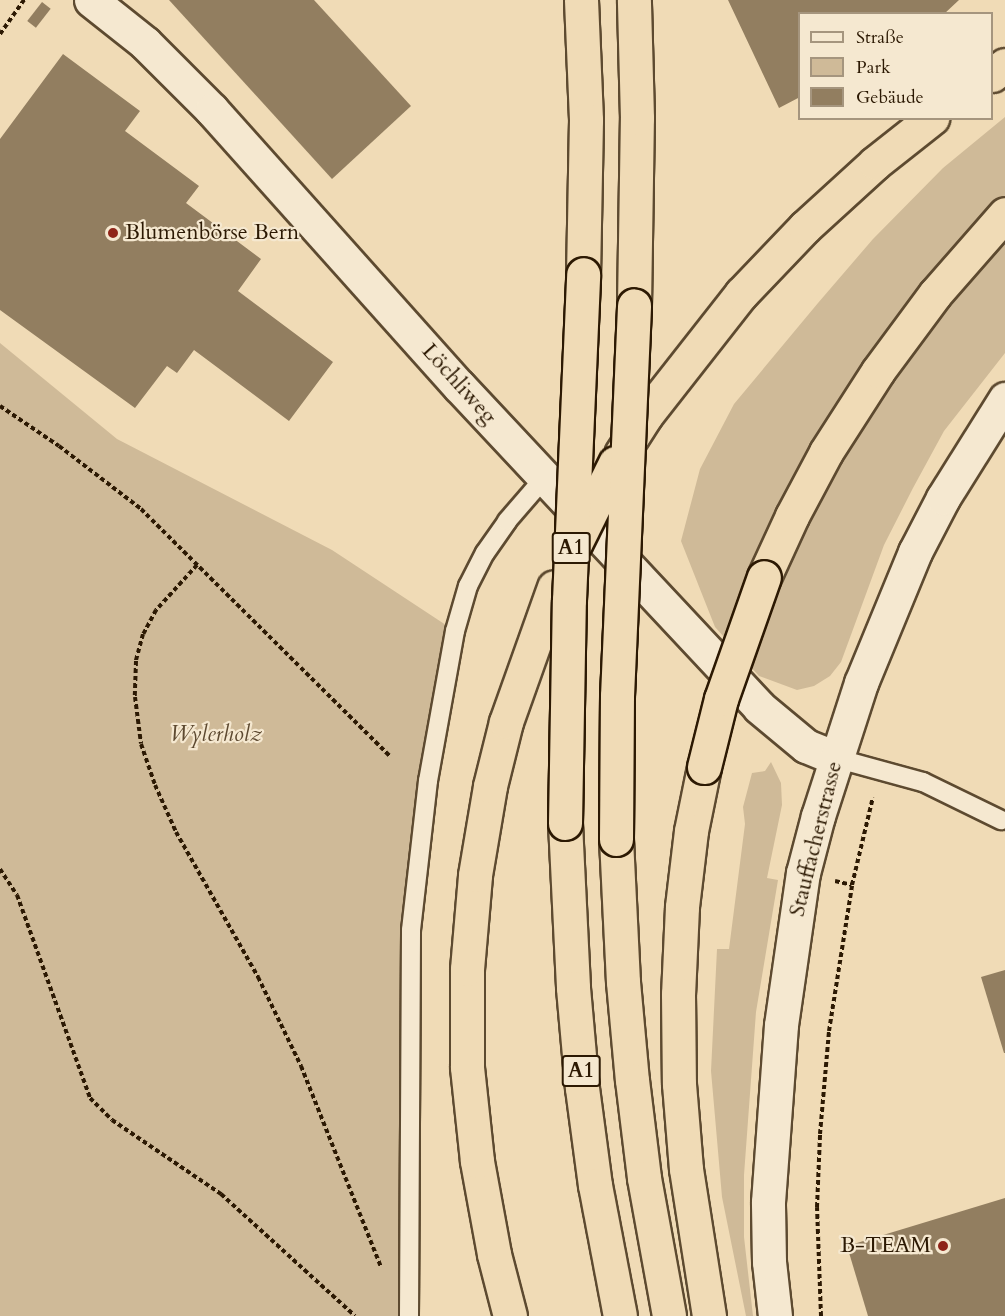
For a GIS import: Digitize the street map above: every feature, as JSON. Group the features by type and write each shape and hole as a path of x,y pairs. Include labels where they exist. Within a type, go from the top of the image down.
{"highway":[{"name":"A1","path":"581,0 586,120 583,274 568,612 565,823 573,988 582,1088 595,1185 620,1316"},
{"name":"A1","path":"634,0 637,140 634,305 617,684 616,839 622,982 632,1080 644,1178 669,1316"},
{"path":"510,1316 494,1254 477,1161 467,1067 467,969 475,875 490,786 513,700 554,587 615,463 646,415 741,294 805,227 875,163 929,120"},
{"path":"709,1316 686,1169 679,1084 678,994 682,908 691,831 721,699 764,577 792,516 826,452 878,371 935,294 1005,214"}],"street":[{"name":"Löchliweg","path":"91,0 146,43 212,110 459,386 759,707 806,746 835,758"},
{"name":"Stauffacherstrasse","path":"775,1316 769,1262 768,1202 781,1025 803,873 835,758 861,683 915,552 948,489 1005,399"}],"lane":[{"path":"410,1308 411,930 428,781 455,631 468,586 496,537 545,477"},
{"path":"835,758 923,782 1001,820"}],"path":[{"path":"0,34 24,0"},
{"path":"0,406 59,446 141,509 391,757"},
{"path":"197,565 156,610 144,634 136,661 135,697 141,744 154,785 176,832 258,977 301,1066 372,1251 410,1308"},
{"path":"822,1316 818,1263 820,1134 829,1030 852,885 880,769"},
{"path":"0,869 17,895 90,1098 111,1120 220,1194 355,1316"},
{"path":"829,880 852,885"}],"green space":[{"path":"1005,117 1005,353 944,431 913,488 884,545 841,662 830,676 814,686 797,690 759,676 715,627 681,541 700,469 734,404 873,239 943,168"},
{"name":"Wylerholz","path":"0,343 117,439 332,550 455,631 415,872 409,1316 0,1316"},
{"path":"771,762 781,783 782,805 767,878 778,880 756,1012 744,1175 744,1237 753,1316 746,1316 722,1197 711,1071 717,949 729,949 745,824 743,807 752,773 765,771"}],"building":[{"path":"169,0 314,0 411,106 332,179"},
{"path":"728,0 959,0 946,12 798,12 798,98 779,108"},
{"path":"42,2 51,9 36,28 27,21"},
{"name":"Blumenbörse Bern","path":"63,54 140,111 125,131 199,186 186,203 261,259 238,291 333,362 289,421 194,350 177,373 167,366 135,408 0,310 0,139"},
{"path":"1005,970 1005,1053 1004,1053 981,977"},
{"path":"1005,1198 1005,1316 868,1316 847,1246"}],"place":[{"name":"Blumenbörse Bern","path":"113,233"},
{"name":"B-TEAM","path":"943,1246"}]}
